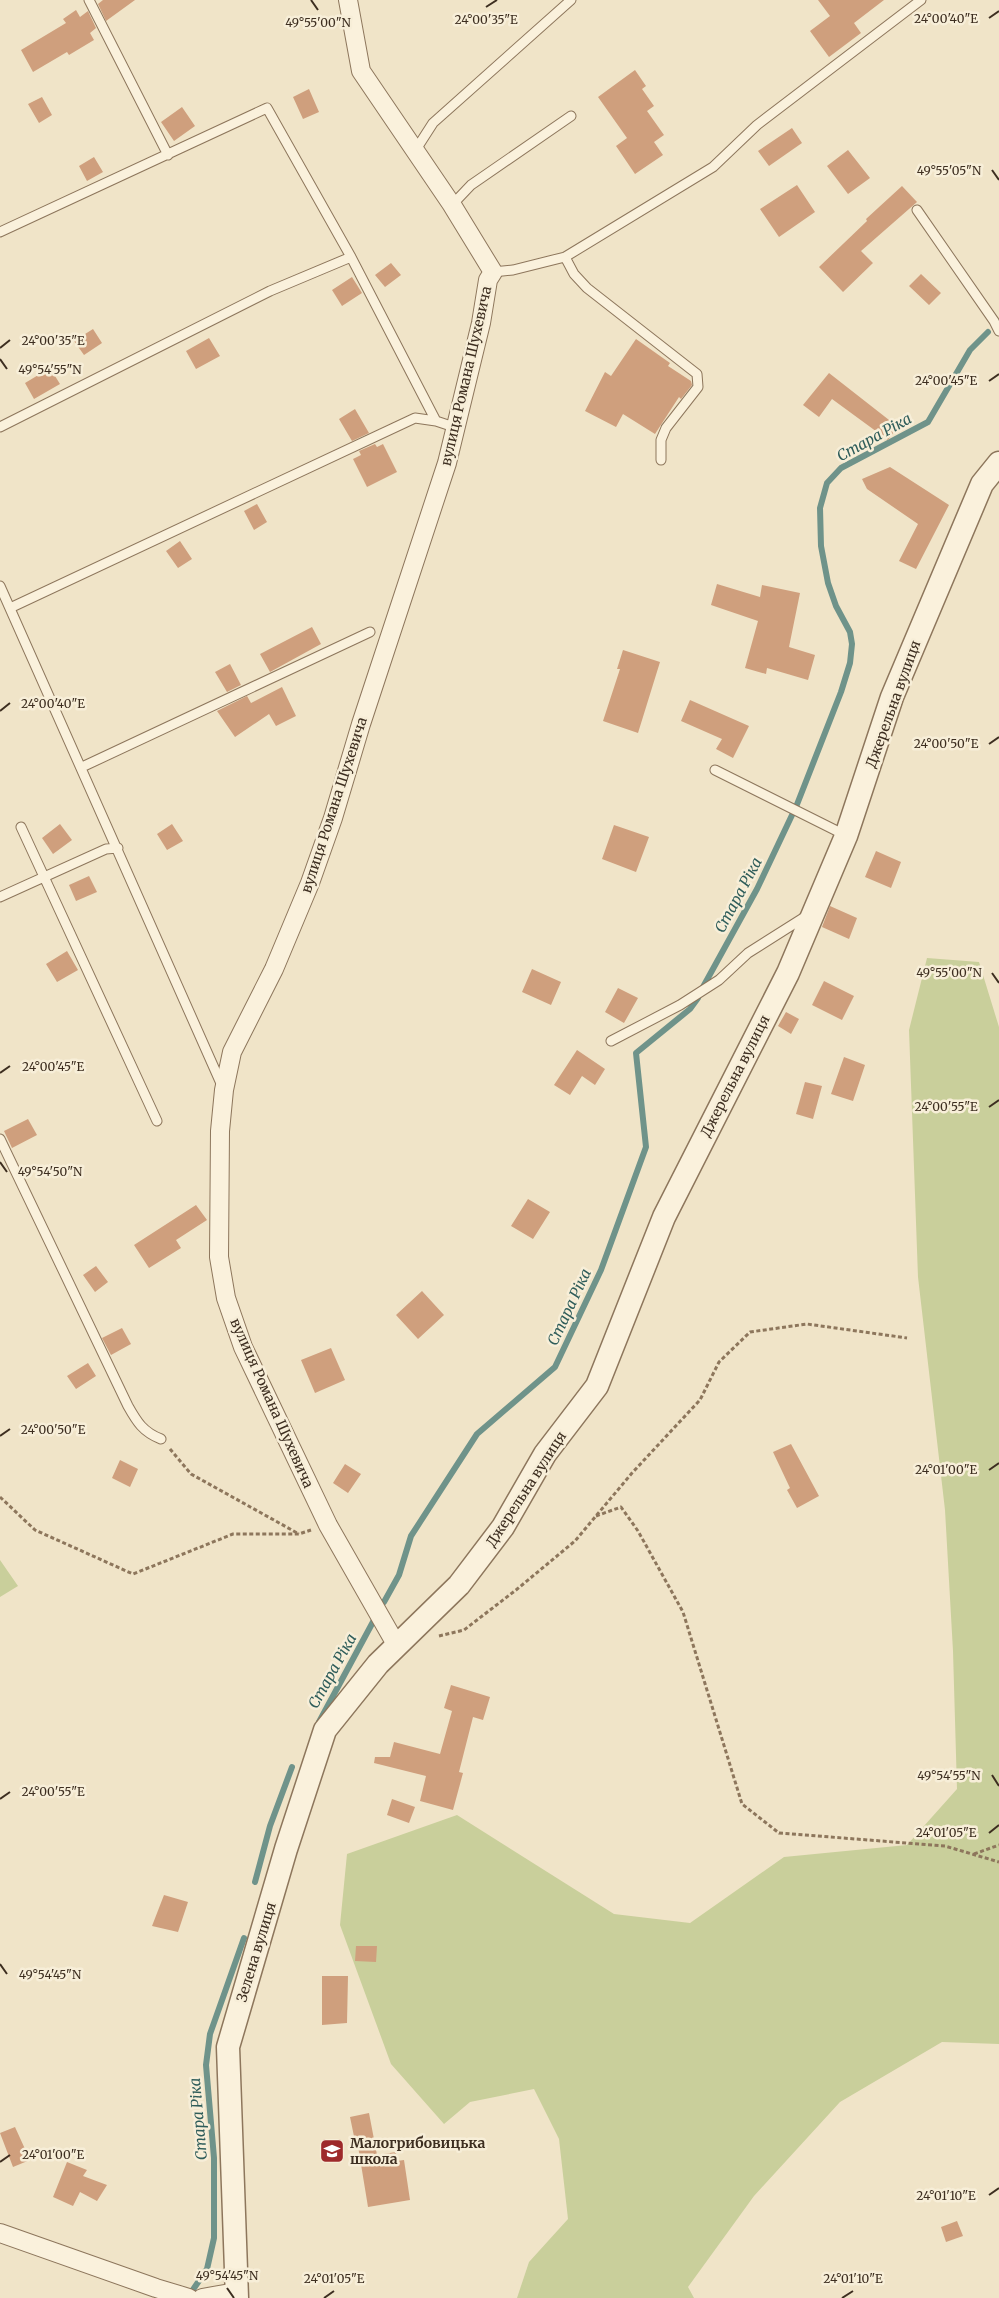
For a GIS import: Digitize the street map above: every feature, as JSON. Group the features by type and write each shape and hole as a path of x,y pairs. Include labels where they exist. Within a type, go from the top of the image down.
{"street":[{"name":"вулиця Романа Шухевича","path":"352,3 361,70 452,205 493,272 488,280 482,324 457,428 326,836 274,969 232,1052 224,1090 220,1131 220,1257 226,1298 243,1347 328,1525 392,1638"},
{"name":"Джерельна вулиця","path":"392,1638 459,1585 503,1527 545,1454 597,1386 664,1217 788,973 846,836 892,697 982,484 999,463"},
{"name":"Зелена вулиця","path":"233,2296 228,2047 286,1849 325,1730 378,1664 392,1638"},
{"path":"0,2232 189,2298"},
{"path":"202,2298 233,2296"}],"lane":[{"path":"89,0 168,155"},
{"path":"416,151 433,123 570,0"},
{"path":"493,272 513,270 565,257 713,167 757,125 921,0"},
{"path":"0,232 267,108 351,257 436,421"},
{"path":"452,205 471,185 571,116"},
{"path":"917,210 999,331"},
{"path":"0,427 270,291 351,257"},
{"path":"565,257 574,274 587,288 697,374 698,387 666,428 661,440 661,460"},
{"path":"10,608 415,418 436,421 457,428"},
{"path":"0,586 224,1090"},
{"path":"82,767 370,632"},
{"path":"715,770 846,836"},
{"path":"21,827 157,1121"},
{"path":"0,897 106,849 118,848"},
{"path":"611,1041 680,1005 719,980 748,953 814,910"},
{"path":"0,1139 128,1406 138,1424 149,1434 161,1439"}],"path":[{"path":"435,1636 464,1630 575,1541 632,1473 700,1400 719,1362 750,1332 807,1324 908,1338"},
{"path":"161,1439 191,1474 299,1534"},
{"path":"0,1497 35,1530 133,1574 233,1534 299,1534 328,1525"},
{"path":"595,1516 621,1507 638,1531 683,1612 742,1804 780,1833 945,1846 999,1862"},
{"path":"973,1854 999,1845"}],"green space":[{"path":"927,958 979,962 999,1027 999,2044 942,2042 840,2102 754,2196 688,2287 694,2298 517,2298 529,2262 568,2219 559,2139 534,2089 470,2102 444,2124 391,2064 340,1925 347,1854 457,1815 614,1914 690,1923 784,1857 907,1845 957,1789 953,1651 945,1510 918,1277 909,1030"},
{"path":"0,1560 18,1586 0,1597"}],"building":[{"path":"103,0 135,0 106,21 98,4"},
{"path":"818,0 884,0 854,23 861,33 829,57 810,31 830,16"},
{"path":"76,10 80,17 88,11 96,28 90,33 94,40 69,55 67,52 33,72 21,50 66,23 63,19"},
{"path":"635,70 646,86 642,89 654,106 647,111 664,135 654,142 663,155 635,174 616,146 627,138 598,97"},
{"path":"309,89 319,112 303,119 293,97"},
{"path":"42,97 52,115 39,123 28,104"},
{"path":"182,107 195,126 174,141 161,122"},
{"path":"792,128 802,143 769,166 758,151"},
{"path":"848,150 870,178 848,194 827,166"},
{"path":"94,157 103,172 87,181 79,166"},
{"path":"797,185 815,212 779,237 760,209"},
{"path":"902,186 917,202 861,251 873,263 843,292 819,267 867,221 866,219"},
{"path":"391,263 401,275 385,287 375,275"},
{"path":"921,274 941,293 929,305 909,286"},
{"path":"352,277 362,293 342,306 332,290"},
{"path":"93,329 102,343 84,355 74,341"},
{"path":"209,338 220,356 196,369 186,351"},
{"path":"636,339 670,363 668,366 691,381 692,385 681,399 679,397 655,434 623,414 616,427 585,411 605,372 611,376"},
{"path":"50,368 60,384 34,399 25,383"},
{"path":"829,373 898,427 888,440 832,399 819,417 803,405"},
{"path":"355,409 369,433 352,441 339,419"},
{"path":"375,444 377,447 383,444 397,472 367,487 353,459 361,455 359,451"},
{"path":"890,467 949,505 916,569 899,561 918,524 867,489 862,479"},
{"path":"257,504 267,522 254,530 244,511"},
{"path":"180,541 192,559 178,568 166,551"},
{"path":"717,584 760,597 762,585 800,593 789,647 815,655 808,680 767,668 766,674 745,668 758,621 711,605"},
{"path":"312,627 321,644 270,672 260,654"},
{"path":"623,650 660,662 638,733 603,721 620,669 617,669"},
{"path":"230,664 241,685 227,692 215,672"},
{"path":"282,687 296,716 276,726 269,714 235,737 217,711 247,696 251,703"},
{"path":"690,700 749,726 733,758 716,749 722,739 681,721"},
{"path":"60,824 72,840 53,854 42,838"},
{"path":"172,824 183,841 167,850 157,834"},
{"path":"614,825 649,837 636,872 602,859"},
{"path":"876,851 901,862 891,888 865,877"},
{"path":"89,876 97,892 76,901 69,885"},
{"path":"830,906 857,918 849,939 822,927"},
{"path":"67,951 78,970 57,982 46,964"},
{"path":"532,969 561,982 551,1005 522,992"},
{"path":"824,981 854,996 842,1020 812,1005"},
{"path":"618,988 638,998 624,1023 605,1012"},
{"path":"786,1012 799,1019 791,1034 778,1026"},
{"path":"577,1050 605,1069 595,1085 582,1076 570,1095 554,1085"},
{"path":"844,1057 865,1065 853,1101 831,1094"},
{"path":"805,1082 822,1086 813,1119 796,1114"},
{"path":"28,1119 37,1135 12,1148 4,1131"},
{"path":"528,1199 550,1212 533,1239 511,1226"},
{"path":"196,1205 207,1220 176,1240 181,1248 149,1268 134,1245"},
{"path":"96,1266 108,1282 95,1292 83,1275"},
{"path":"422,1291 444,1315 418,1339 396,1315"},
{"path":"122,1328 131,1344 111,1355 102,1338"},
{"path":"331,1348 345,1380 315,1393 301,1360"},
{"path":"88,1363 96,1376 76,1389 67,1376"},
{"path":"791,1444 819,1496 797,1508 787,1490 790,1488 773,1452"},
{"path":"120,1460 138,1469 130,1487 112,1478"},
{"path":"345,1464 361,1474 348,1493 333,1483"},
{"path":"451,1685 490,1697 483,1720 473,1717 459,1772 463,1773 453,1810 420,1801 426,1776 374,1763 375,1757 390,1757 394,1742 440,1754 452,1711 444,1708"},
{"path":"392,1799 415,1807 409,1823 387,1815"},
{"path":"164,1895 188,1902 178,1932 152,1926"},
{"path":"356,1946 377,1946 376,1962 355,1961"},
{"path":"322,1976 348,1976 347,2023 322,2025"},
{"path":"369,2113 377,2155 396,2152 397,2161 404,2160 410,2200 368,2207 358,2146 356,2146 350,2117"},
{"path":"15,2127 30,2160 13,2167 0,2133"},
{"path":"67,2162 87,2170 83,2176 107,2185 97,2201 80,2192 73,2206 53,2197"},
{"path":"957,2221 963,2236 946,2242 941,2227"}],"waterway":[{"name":"Стара Ріка","path":"796,807 841,692 850,663 852,644 850,632 836,606 828,583 821,546 820,508 827,483 841,468 928,422 970,350 988,332"},
{"name":"Стара Ріка","path":"703,987 757,889 793,813"},
{"name":"Стара Ріка","path":"384,1602 399,1575 411,1536 477,1434 555,1367 601,1270 646,1147 636,1053 690,1009 698,998"},
{"name":"Стара Ріка","path":"319,1722 374,1620"},
{"name":"Стара Ріка","path":"255,1882 270,1826 292,1767"},
{"name":"Стара Ріка","path":"188,2297 207,2269 214,2238 214,2158 206,2065 210,2034 244,1938"}],"place":[{"name":"Малогрибовицька школа","path":"332,2151"}]}
